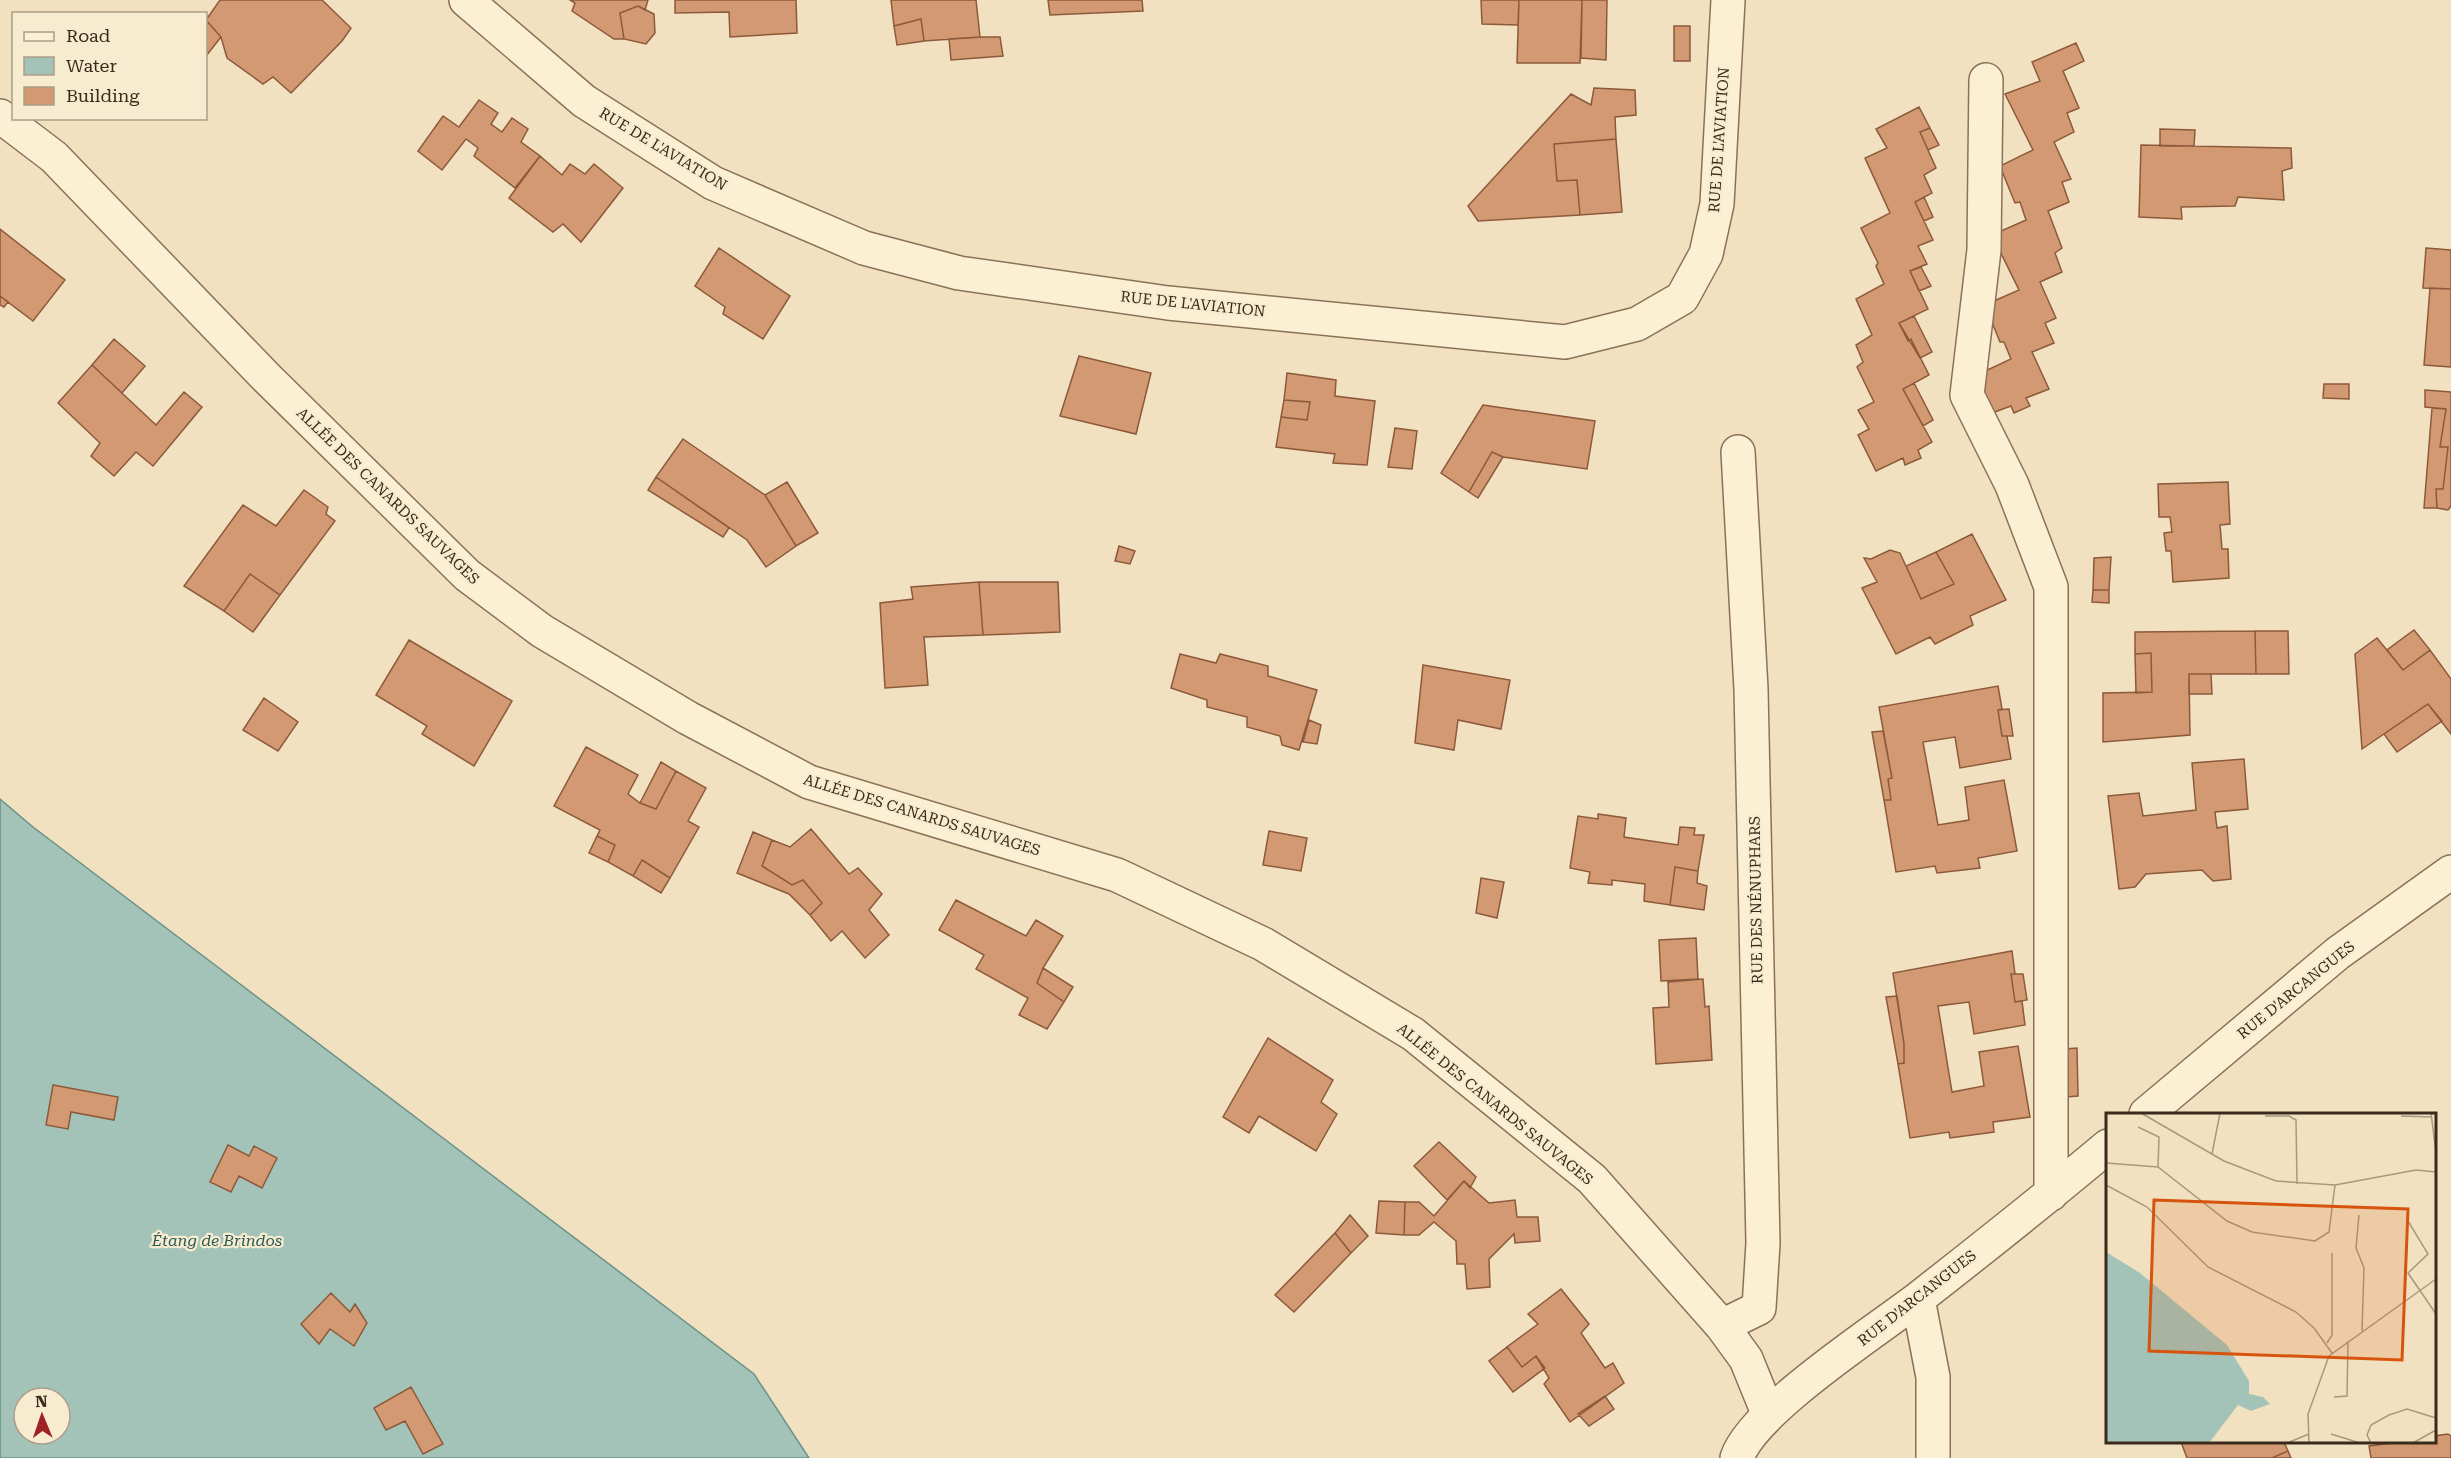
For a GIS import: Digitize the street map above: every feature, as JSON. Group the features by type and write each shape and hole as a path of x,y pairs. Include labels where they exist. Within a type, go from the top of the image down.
{"street":[{"name":"RUE DE L'AVIATION","path":"466,0 584,101 713,183 864,248 959,273 1168,303 1565,342 1637,324 1682,298 1706,254 1717,204 1728,0"},
{"path":"1986,80 1984,250 1968,395 2012,485 2051,587 2050,1194"},
{"name":"ALLÉE DES CANARDS SAUVAGES","path":"0,116 54,157 265,376 466,575 542,631 688,718 809,782 1117,875 1263,944 1413,1034 1592,1179 1722,1326 1746,1359 1768,1413"},
{"name":"RUE DES NÉNUPHARS","path":"1722,1326 1759,1308 1763,1243 1751,689 1738,452"},
{"name":"RUE D'ARCANGUES","path":"2146,1113 2338,954 2451,872"},
{"name":"RUE D'ARCANGUES","path":"1737,1458 1741,1445 1768,1413 1917,1299 2106,1148"},
{"path":"1917,1299 1933,1377 1933,1458"}],"water":[{"name":"Étang de Brindos","path":"0,799 33,827 754,1374 809,1458 0,1458"}],"building":[{"path":"220,0 322,0 351,28 342,41 291,93 273,77 263,84 227,58 221,37 207,19"},
{"path":"570,0 648,0 645,10 638,6 620,13 624,39 614,39 572,11 575,3"},
{"path":"675,0 796,0 797,33 730,37 729,12 675,13"},
{"path":"891,0 976,0 980,37 924,41 921,19 894,26"},
{"path":"1048,0 1142,0 1143,11 1050,15"},
{"path":"1481,0 1519,0 1518,25 1482,24"},
{"path":"1519,0 1582,0 1580,63 1517,63"},
{"path":"1582,0 1607,0 1606,60 1581,58"},
{"path":"638,6 654,14 655,33 646,44 624,39 620,13"},
{"path":"921,19 924,41 897,45 894,26"},
{"path":"207,21 221,37 207,55"},
{"path":"1674,26 1690,26 1690,61 1674,61"},
{"path":"1000,37 1003,56 951,60 949,39"},
{"path":"2076,43 2084,61 2063,71 2079,108 2067,113 2074,132 2054,142 2071,179 2062,182 2069,202 2048,211 2062,248 2055,253 2062,272 2040,282 2056,318 2045,323 2054,343 2032,352 2049,389 2026,398 2030,406 2014,413 2011,406 1992,413 1977,375 2011,359 2004,342 2000,342 1985,305 2019,290 1992,235 2026,220 2020,202 2015,203 2000,166 2033,150 2005,94 2040,81 2032,62"},
{"path":"1594,88 1635,90 1636,115 1615,117 1616,139 1554,144 1557,181 1577,180 1580,215 1478,221 1468,206 1571,94 1591,105"},
{"path":"479,100 498,113 491,124 502,132 512,118 528,129 521,142 540,156 515,188 474,156 478,148 466,139 442,170 418,151 443,116 459,127"},
{"path":"1919,107 1930,128 1920,132 1936,168 1924,175 1932,193 1915,202 1933,240 1918,246 1927,264 1910,271 1928,309 1899,323 1908,341 1911,339 1929,375 1903,389 1932,442 1918,450 1921,458 1905,465 1903,458 1876,471 1858,435 1869,429 1858,410 1874,402 1857,367 1863,362 1856,345 1872,335 1856,299 1884,284 1876,266 1878,263 1861,228 1890,213 1865,158 1887,148 1876,129"},
{"path":"1930,128 1939,145 1928,150 1920,132"},
{"path":"2160,129 2195,130 2194,146 2160,146"},
{"path":"1616,139 1622,212 1580,215 1577,180 1557,181 1554,144"},
{"path":"2141,145 2291,148 2292,168 2282,171 2284,200 2238,197 2235,206 2181,207 2182,219 2139,217"},
{"path":"540,156 562,175 570,164 585,174 594,164 623,188 581,242 563,224 553,232 509,198"},
{"path":"1924,197 1933,217 1924,221 1915,202"},
{"path":"0,229 65,280 33,321 0,296"},
{"path":"719,248 790,296 763,339 723,314 725,307 695,286"},
{"path":"2426,248 2451,250 2451,289 2423,288"},
{"path":"1921,267 1931,286 1919,291 1910,271"},
{"path":"2430,288 2451,289 2451,367 2424,365"},
{"path":"0,296 8,302 4,307 0,305"},
{"path":"1914,316 1932,352 1920,358 1899,323"},
{"path":"114,339 145,366 122,393 92,365"},
{"path":"1079,356 1151,373 1136,434 1060,416"},
{"path":"92,365 156,425 184,392 202,407 153,466 136,452 114,476 91,456 100,443 58,403"},
{"path":"1287,373 1336,380 1335,396 1375,401 1367,465 1333,463 1335,454 1276,447 1281,417 1307,420 1310,402 1284,400"},
{"path":"1914,383 1933,420 1923,426 1903,389"},
{"path":"2324,384 2349,384 2349,399 2323,398"},
{"path":"2425,390 2451,392 2451,506 2448,510 2437,508 2436,489 2443,489 2448,447 2440,447 2446,409 2425,407"},
{"path":"1284,400 1310,402 1307,420 1281,417"},
{"path":"1483,405 1595,421 1587,469 1503,457 1492,452 1469,492 1441,473"},
{"path":"2432,408 2446,409 2440,447 2448,447 2443,489 2436,489 2437,508 2424,508"},
{"path":"1395,428 1417,431 1412,469 1388,467"},
{"path":"683,439 765,495 796,546 766,567 747,540 656,477"},
{"path":"1492,452 1503,457 1478,498 1469,492"},
{"path":"656,477 729,528 723,537 648,490"},
{"path":"787,482 818,533 796,546 765,495"},
{"path":"2228,482 2230,524 2220,525 2222,549 2228,549 2229,578 2173,582 2171,551 2166,551 2164,533 2172,532 2170,517 2159,517 2158,484"},
{"path":"304,490 328,507 326,514 335,521 280,595 250,574 224,611 184,586 243,505 276,526"},
{"path":"1972,534 2006,600 1970,616 1973,625 1935,644 1930,637 1896,654 1862,588 1877,582 1864,558 1871,559 1890,550 1900,553 1921,599 1954,584 1936,552"},
{"path":"1119,546 1135,551 1130,564 1115,561"},
{"path":"1936,552 1954,584 1921,599 1906,566"},
{"path":"2111,557 2109,590 2093,590 2094,558"},
{"path":"250,574 280,595 253,632 224,611"},
{"path":"979,582 1058,582 1060,632 983,635"},
{"path":"979,582 983,635 924,637 928,685 885,688 880,603 913,599 911,587"},
{"path":"2093,590 2109,590 2109,603 2092,602"},
{"path":"2414,630 2430,650 2403,670 2387,650"},
{"path":"2255,631 2256,674 2189,674 2190,735 2103,742 2103,693 2152,692 2151,653 2135,654 2135,632"},
{"path":"2255,631 2288,631 2289,674 2256,674"},
{"path":"2377,638 2403,670 2430,650 2451,679 2451,734 2428,704 2362,749 2355,654"},
{"path":"409,640 512,701 474,766 422,734 427,726 376,695"},
{"path":"2151,653 2152,692 2136,693 2135,654"},
{"path":"1180,654 1216,663 1220,654 1268,666 1268,676 1317,690 1299,750 1282,745 1280,736 1247,727 1247,717 1207,707 1207,700 1171,688"},
{"path":"1423,665 1510,680 1501,729 1458,720 1454,750 1415,743"},
{"path":"2189,674 2211,674 2212,694 2189,694"},
{"path":"1998,686 2002,709 1998,710 2002,736 2007,736 2011,759 1960,768 1955,737 1923,742 1938,825 1969,820 1965,787 2004,780 2017,851 1978,858 1980,868 1937,873 1935,866 1896,872 1884,800 1891,800 1888,779 1892,778 1879,707"},
{"path":"264,698 298,722 278,751 243,730"},
{"path":"2428,704 2442,721 2397,752 2384,734"},
{"path":"2009,709 2013,736 2002,736 1998,710"},
{"path":"1309,720 1321,725 1317,744 1303,742"},
{"path":"1883,731 1892,778 1888,779 1891,800 1884,800 1872,732"},
{"path":"586,747 638,775 628,794 640,803 656,809 676,771 706,788 688,821 699,827 670,878 642,860 633,876 608,862 615,845 597,836 600,830 554,806"},
{"path":"2244,759 2248,809 2215,812 2217,828 2227,826 2231,879 2213,881 2202,870 2146,874 2135,887 2119,889 2108,796 2139,793 2143,816 2196,810 2192,763"},
{"path":"661,762 676,771 656,809 640,803"},
{"path":"1598,814 1626,818 1624,837 1678,845 1680,827 1695,828 1694,835 1704,835 1698,871 1675,867 1670,905 1644,901 1645,884 1612,880 1612,885 1588,883 1590,872 1570,868 1578,816 1598,819"},
{"path":"811,829 849,874 858,868 882,894 869,910 889,935 865,958 842,931 831,941 810,915 822,903 803,880 792,885 762,866 772,840 790,847"},
{"path":"1269,831 1307,838 1301,871 1263,865"},
{"path":"753,832 772,840 762,866 792,885 803,880 822,903 810,915 789,894 737,873"},
{"path":"597,836 615,845 608,862 589,853"},
{"path":"642,860 670,878 661,893 633,876"},
{"path":"1675,867 1698,871 1697,883 1707,886 1704,910 1670,905"},
{"path":"1481,878 1504,882 1497,918 1476,913"},
{"path":"956,900 1026,936 1036,920 1063,936 1043,968 1037,983 1064,1002 1047,1029 1019,1015 1028,998 976,969 984,955 939,930"},
{"path":"1696,938 1698,979 1661,981 1659,940"},
{"path":"2012,951 2015,974 2011,974 2015,1002 2022,1001 2025,1025 1974,1034 1969,1002 1938,1006 1952,1092 1984,1086 1979,1052 2018,1046 2030,1117 1993,1122 1994,1132 1950,1138 1949,1132 1910,1138 1898,1064 1904,1063 1904,1044 1893,973"},
{"path":"1043,968 1073,987 1064,1002 1037,983"},
{"path":"2011,974 2023,974 2027,1000 2015,1002"},
{"path":"1703,979 1705,1007 1709,1006 1712,1060 1656,1064 1653,1008 1669,1007 1668,982"},
{"path":"1897,996 1904,1044 1904,1063 1898,1064 1886,997"},
{"path":"1268,1038 1333,1080 1321,1102 1337,1114 1316,1151 1259,1116 1249,1133 1223,1117"},
{"path":"2077,1048 2078,1096 2066,1097 2065,1049"},
{"path":"53,1085 118,1097 114,1120 71,1112 68,1129 46,1125"},
{"path":"1439,1142 1476,1177 1470,1188 1464,1181 1447,1200 1414,1166"},
{"path":"228,1145 249,1156 254,1146 277,1158 262,1188 239,1176 231,1192 210,1182"},
{"path":"1464,1181 1489,1203 1515,1200 1517,1217 1538,1217 1540,1241 1515,1243 1514,1234 1489,1259 1490,1287 1467,1289 1465,1264 1457,1264 1456,1241 1434,1222 1419,1235 1404,1235 1405,1202 1419,1202 1434,1216"},
{"path":"1379,1201 1405,1202 1404,1235 1376,1233"},
{"path":"1350,1215 1368,1236 1351,1253 1335,1233"},
{"path":"1335,1233 1351,1253 1294,1312 1275,1295"},
{"path":"1561,1289 1589,1324 1581,1333 1605,1368 1613,1363 1624,1383 1570,1422 1544,1384 1549,1378 1536,1356 1522,1367 1507,1347 1538,1324 1528,1314"},
{"path":"331,1293 350,1312 355,1304 367,1323 354,1346 330,1329 319,1344 301,1324"},
{"path":"1507,1347 1522,1367 1536,1356 1545,1368 1513,1392 1489,1361"},
{"path":"411,1387 443,1444 423,1454 405,1421 386,1430 374,1408"},
{"path":"1605,1396 1614,1409 1589,1426 1578,1414"},
{"path":"2448,1434 2451,1436 2451,1458 2371,1458 2369,1446 2392,1443 2436,1443 2436,1436"},
{"path":"2181,1443 2284,1443 2288,1451 2272,1458 2187,1458"},
{"path":"2288,1451 2291,1458 2272,1458"}]}
